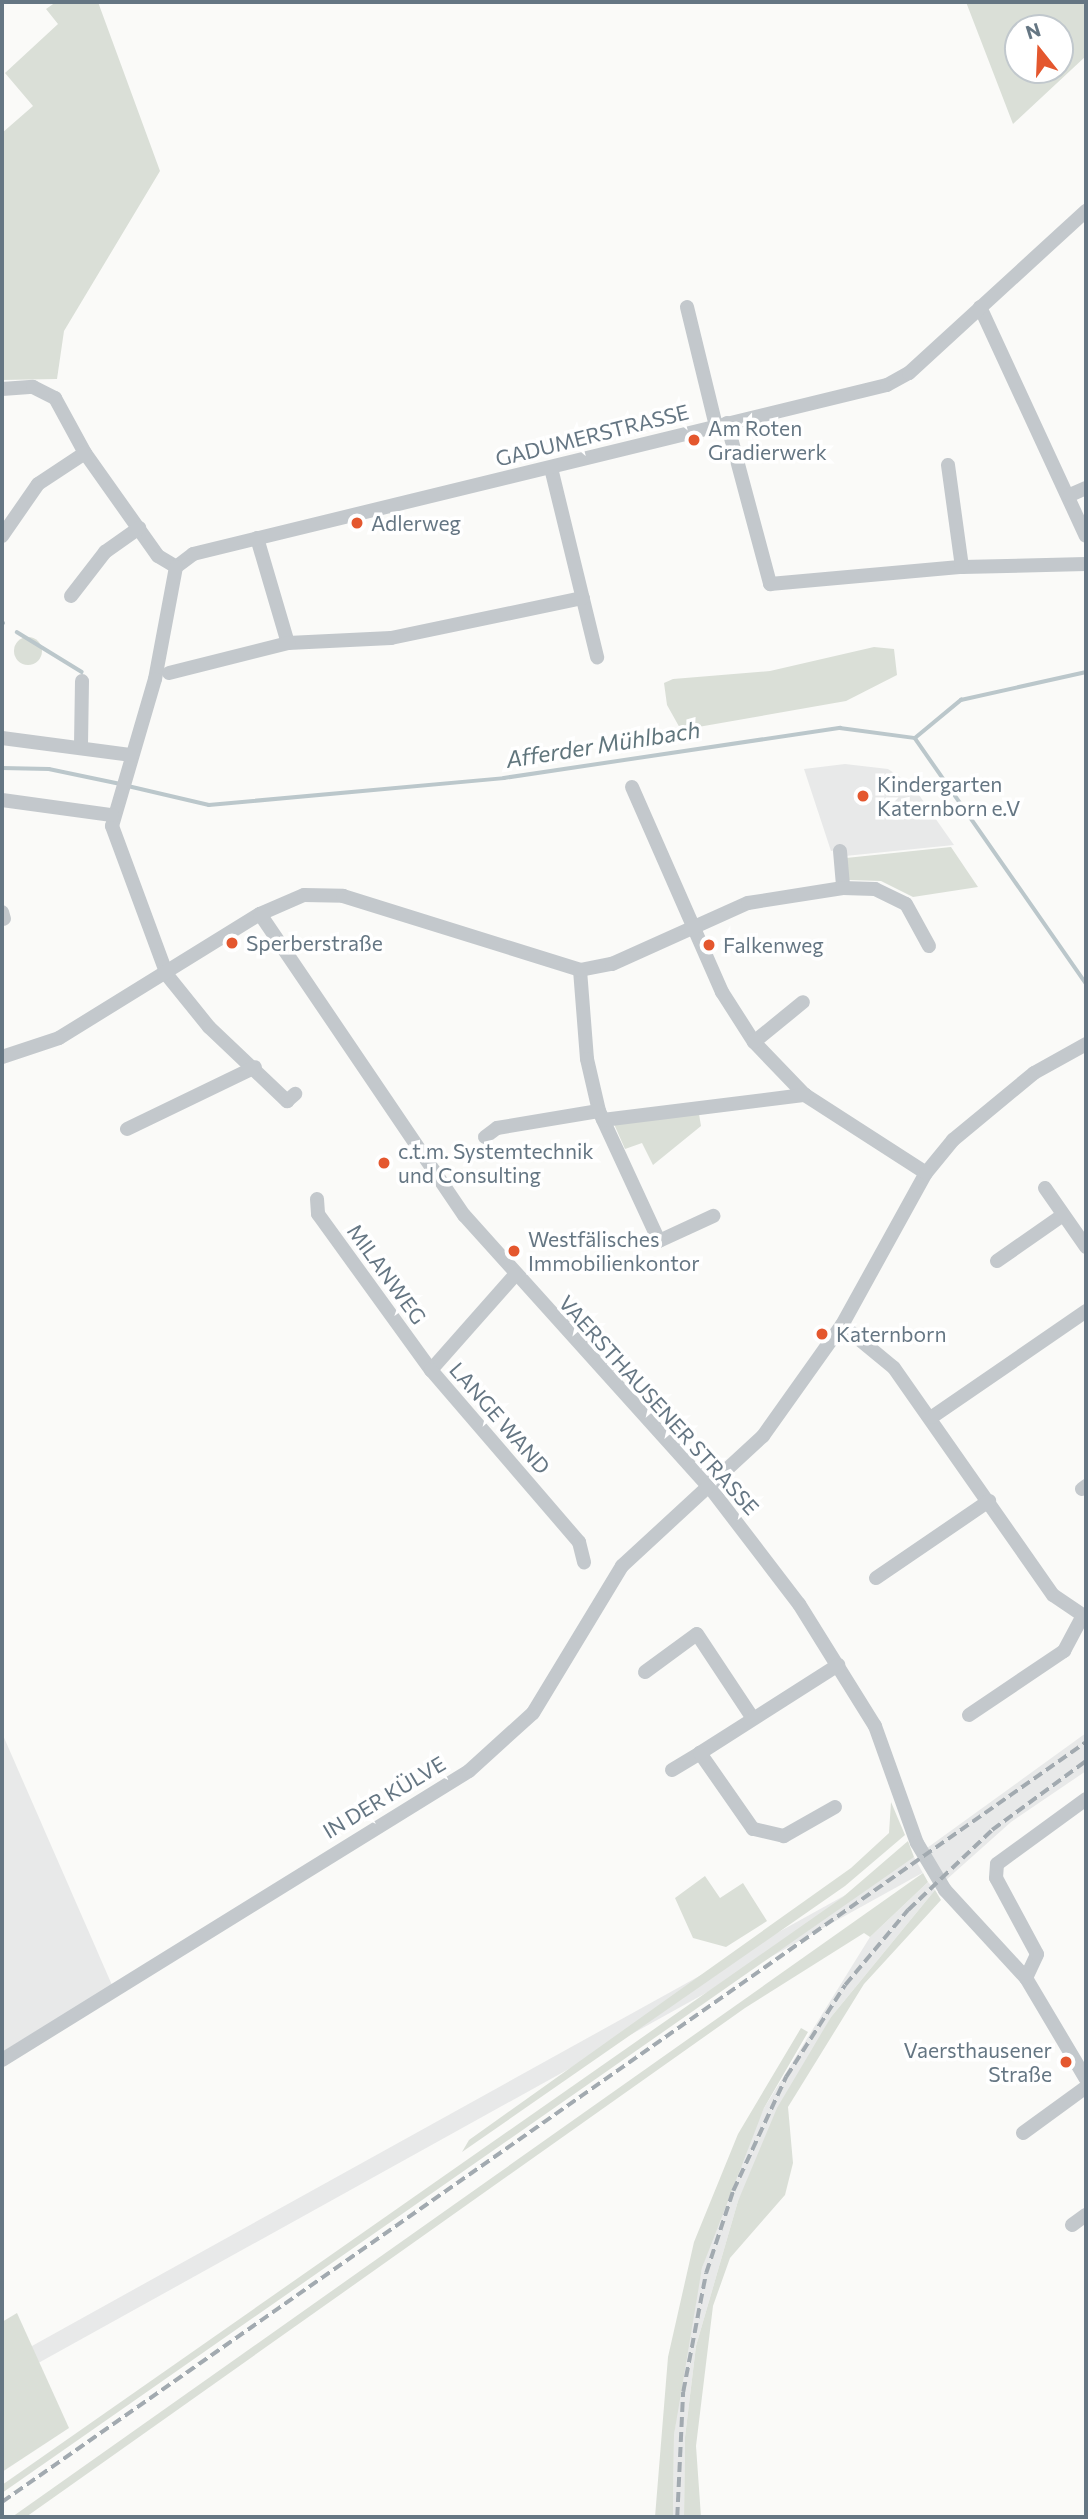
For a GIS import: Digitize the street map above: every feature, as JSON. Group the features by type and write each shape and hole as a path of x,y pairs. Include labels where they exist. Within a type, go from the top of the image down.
{"street":[{"name":"GADUMERSTRASSE","path":"176,567 193,554 897,381 1086,211"},
{"path":"687,307 770,584 962,567 1086,564"},
{"path":"980,307 1070,495 1086,536"},
{"path":"2,389 33,387 55,398 85,453 158,556 176,567 132,755 112,814 167,975 209,1027 255,1067 287,1101 295,1094"},
{"path":"2,536 38,484 85,453"},
{"path":"948,465 962,567"},
{"path":"551,468 597,657"},
{"path":"1070,495 1086,488"},
{"path":"71,596 104,552 139,528"},
{"path":"257,538 288,643"},
{"path":"169,673 288,643 391,638 583,598"},
{"path":"81,745 82,681"},
{"path":"2,738 81,745 132,755"},
{"path":"632,787 692,928 754,1042 805,1095 926,1173"},
{"path":"2,800 112,814"},
{"path":"840,851 843,888"},
{"path":"2,1057 60,1038 167,975 260,914 304,895 343,896 580,970 612,964 748,903 843,888 875,889 906,904 929,946"},
{"name":"VAERSTHAUSENER STRASSE","path":"260,914 430,1170 515,1275 711,1489 838,1665 875,1726 910,1826 938,1878 1026,1978 1086,2079"},
{"path":"580,970 587,1059 601,1116 660,1241 713,1216"},
{"path":"754,1042 803,1002"},
{"name":"IN DER KÜLVE","path":"2,2060 469,1771 533,1713 622,1566 711,1489 762,1436 842,1325 926,1173 988,1107 1085,1048"},
{"path":"127,1129 255,1067"},
{"path":"485,1137 497,1128 805,1095"},
{"path":"1045,1188 1086,1247"},
{"name":"MILANWEG","path":"317,1199 318,1214 431,1370"},
{"path":"997,1261 1063,1215"},
{"name":"LANGE WAND","path":"515,1275 431,1370 579,1542 584,1562"},
{"path":"932,1416 1086,1311"},
{"path":"842,1325 894,1368 932,1416 1053,1595 1084,1617 1064,1651 969,1715"},
{"path":"876,1578 989,1501"},
{"path":"645,1672 696,1634 752,1717"},
{"path":"672,1770 838,1665"},
{"path":"700,1753 752,1829 784,1836 835,1807"},
{"path":"1026,1978 1037,1954 996,1878 997,1864 1086,1799"},
{"path":"1023,2133 1086,2087"},
{"path":"1072,2225 1086,2215"}],"shaded area":[{"path":"56,2 98,2 160,171 64,331 57,379 2,380 2,133 33,106 5,73 58,24 46,9"},
{"path":"966,2 1086,2 1086,56 1074,67 1074,14 1004,14 1004,84 1056,84 1013,124"},
{"path":"28,637 38,641 42,651 38,661 28,665 18,661 14,651 18,641"},
{"path":"874,647 894,649 897,675 846,701 681,730 667,705 664,683 673,679 770,671"},
{"path":"845,764 888,769 912,785 954,845 845,856 842,849 831,851 804,769"},
{"path":"951,847 978,887 913,897 881,881 849,880 846,858"},
{"path":"699,1114 701,1126 653,1165 642,1143 625,1149 614,1124"},
{"path":"2,1733 112,1985 2,2052"},
{"path":"1086,1733 1086,1771 1011,1822 946,1880 927,1848"},
{"path":"891,1802 905,1835 845,1886 462,2152 469,2140 851,1868 889,1833"},
{"path":"908,1841 914,1857 2,2493 2,2485 843,1897"},
{"path":"914,1857 923,1873 2,2383 2,2363"},
{"path":"923,1873 928,1882 870,1937 864,1933 745,2008 26,2517 12,2517"},
{"path":"705,1876 720,1898 743,1883 767,1921 726,1947 693,1938 675,1898"},
{"path":"928,1882 935,1890 831,2017 738,2201 696,2346 685,2437 684,2517 673,2517 674,2435 686,2344 702,2268 729,2186 764,2108 870,1937"},
{"path":"935,1890 941,1900 864,1984 788,2107 793,2163 785,2195 730,2258 713,2306 696,2446 701,2517 684,2517 685,2437 696,2346 738,2201 777,2108 831,2017"},
{"path":"801,2028 808,2032 764,2108 702,2268 674,2435 673,2517 655,2517 668,2357 694,2242 738,2134"},
{"path":"17,2313 69,2428 2,2472 2,2322"}],"waterway":[{"path":"17,632 82,672"},
{"path":"915,738 961,700 1086,672"},
{"name":"Afferder Mühlbach","path":"128,786 209,805 504,778 840,728 915,738 1086,983"},
{"name":"Afferder Mühlbach","path":"2,768 49,769 121,784"}],"railway":[{"path":"2,2502 1086,1742"},
{"path":"677,2517 683,2392 706,2273 733,2191 786,2077 845,1985 908,1910 992,1830 1086,1761"}],"place":[{"name":"Am Roten Gradierwerk","path":"694,440"},
{"name":"Adlerweg","path":"357,523"},
{"name":"Kindergarten Katernborn e.V","path":"863,796"},
{"name":"Sperberstraße","path":"232,943"},
{"name":"Falkenweg","path":"709,945"},
{"name":"c.t.m. Systemtechnik und Consulting","path":"384,1163"},
{"name":"Westfälisches Immobilienkontor","path":"514,1251"},
{"name":"Katernborn","path":"822,1334"},
{"name":"Vaersthausener Straße","path":"1066,2062"}]}
